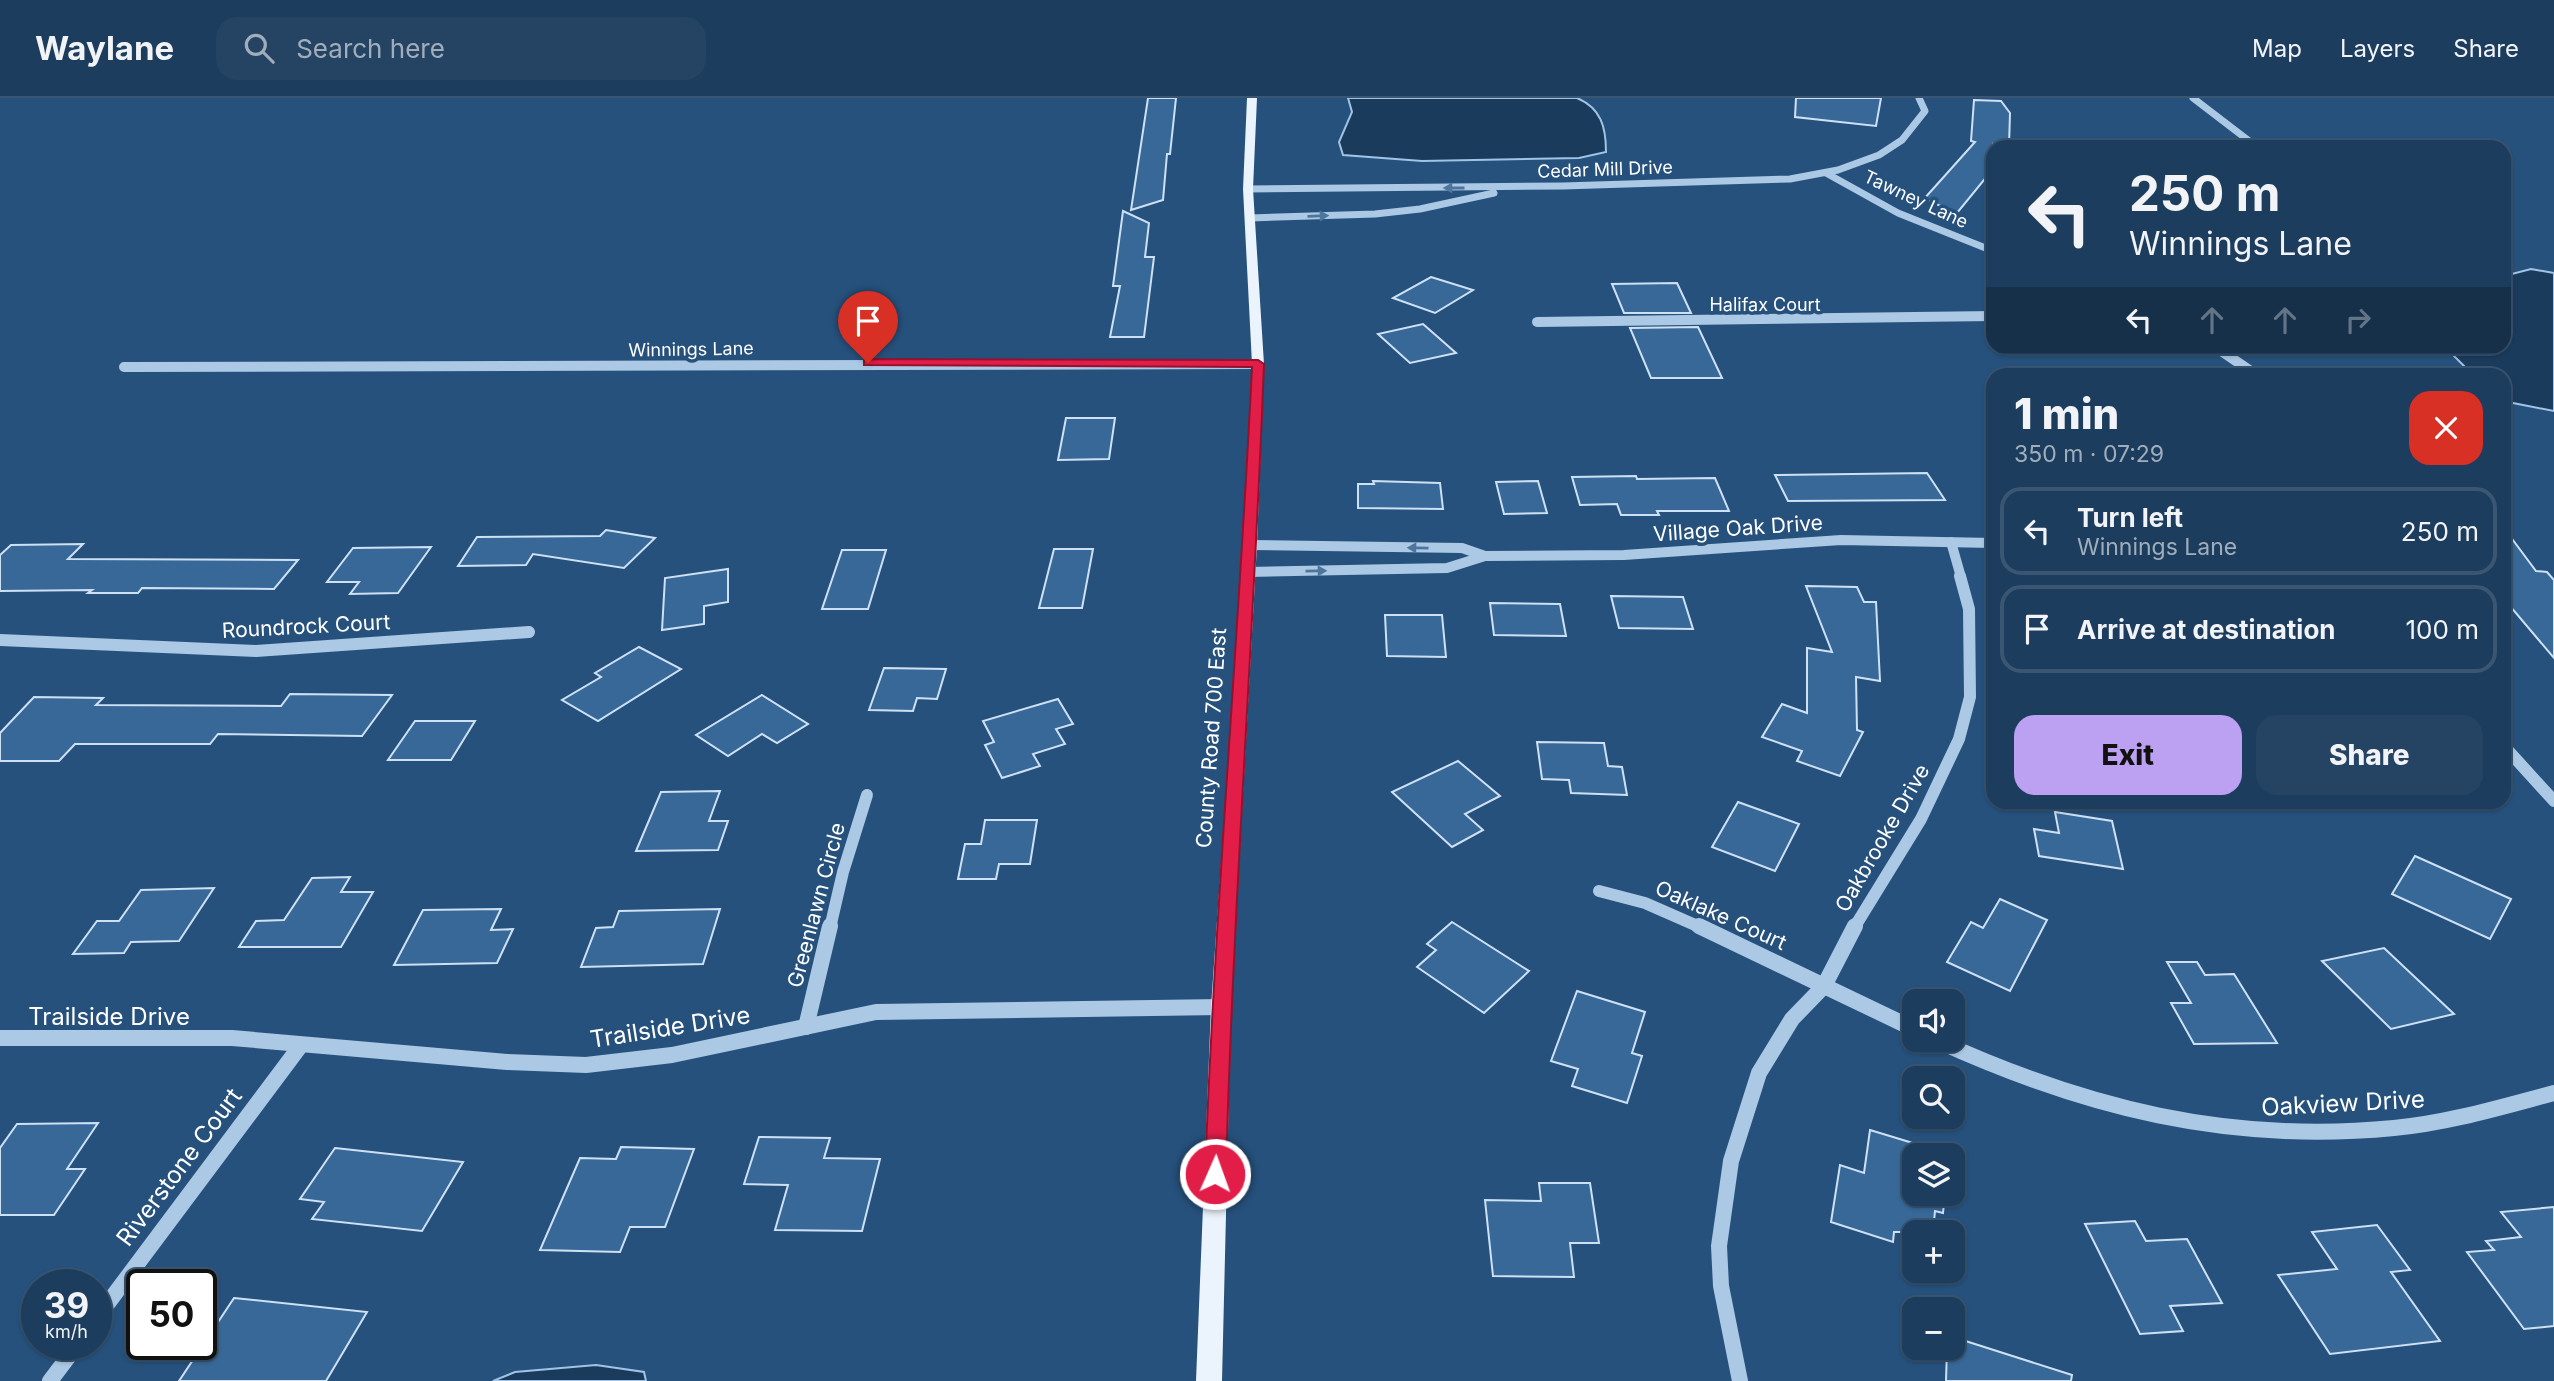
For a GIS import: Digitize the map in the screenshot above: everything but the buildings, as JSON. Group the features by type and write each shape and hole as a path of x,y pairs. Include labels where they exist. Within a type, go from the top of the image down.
{"main road":[{"name":"County Road 700 East","path":"1209,1381 1220,1007 1250,545 1258,364 1248,189 1252,98"}],"street":[{"name":"Cedar Mill Drive","path":"1248,189 1522,188 1762,180 1826,173 1860,163 1899,142 1907,135 1915,118 1925,111 1919,98"},
{"path":"2193,98 2248,140"},
{"name":"Tawney Lane","path":"1826,173 1898,213 1986,248"},
{"path":"1250,218 1376,214 1420,209 1522,188"},
{"name":"Halifax Court","path":"1537,322 1986,316"},
{"path":"2226,354 2246,368"},
{"name":"Winnings Lane","path":"124,367 497,368 840,363 1258,364"},
{"name":"Village Oak Drive","path":"1248,572 1447,568 1485,556 1623,555 1841,540 1986,543"},
{"name":"Oakbrooke Drive","path":"1740,1381 1721,1286 1719,1247 1731,1161 1759,1073 1791,1019 1824,986 1856,924 1921,818 1962,729 1970,697 1969,609 1951,542"},
{"name":"Village Oak Drive","path":"1250,545 1462,548 1485,556"},
{"name":"Roundrock Court","path":"0,640 256,651 529,632"},
{"path":"2511,754 2554,801"},
{"name":"Greenlawn Circle","path":"806,1027 843,872 867,795"},
{"name":"Oaklake Court","path":"1599,891 1684,919 1824,986"},
{"path":"1824,986 1902,1023"},
{"name":"Trailside Drive","path":"0,1038 232,1038 507,1062 586,1065 672,1055 876,1012 1220,1007"},
{"name":"Riverstone Court","path":"112,1298 301,1045"},
{"name":"Oakview Drive","path":"1964,1052 2034,1082 2200,1126 2290,1133 2386,1128 2460,1118 2554,1093"},
{"path":"50,1381 66,1360"}],"water":[{"path":"1348,98 1577,98 1597,113 1605,134 1606,152 1579,158 1422,161 1343,155 1339,142 1352,112"},
{"path":"2531,269 2554,273 2554,411 2511,402 2511,368 2466,368 2452,354 2511,354 2511,274"},
{"path":"596,1365 644,1372 646,1381 493,1381 515,1372"}],"route":[{"path":"868,363 1258,364 1250,545 1220,1007 1215,1174"}]}
